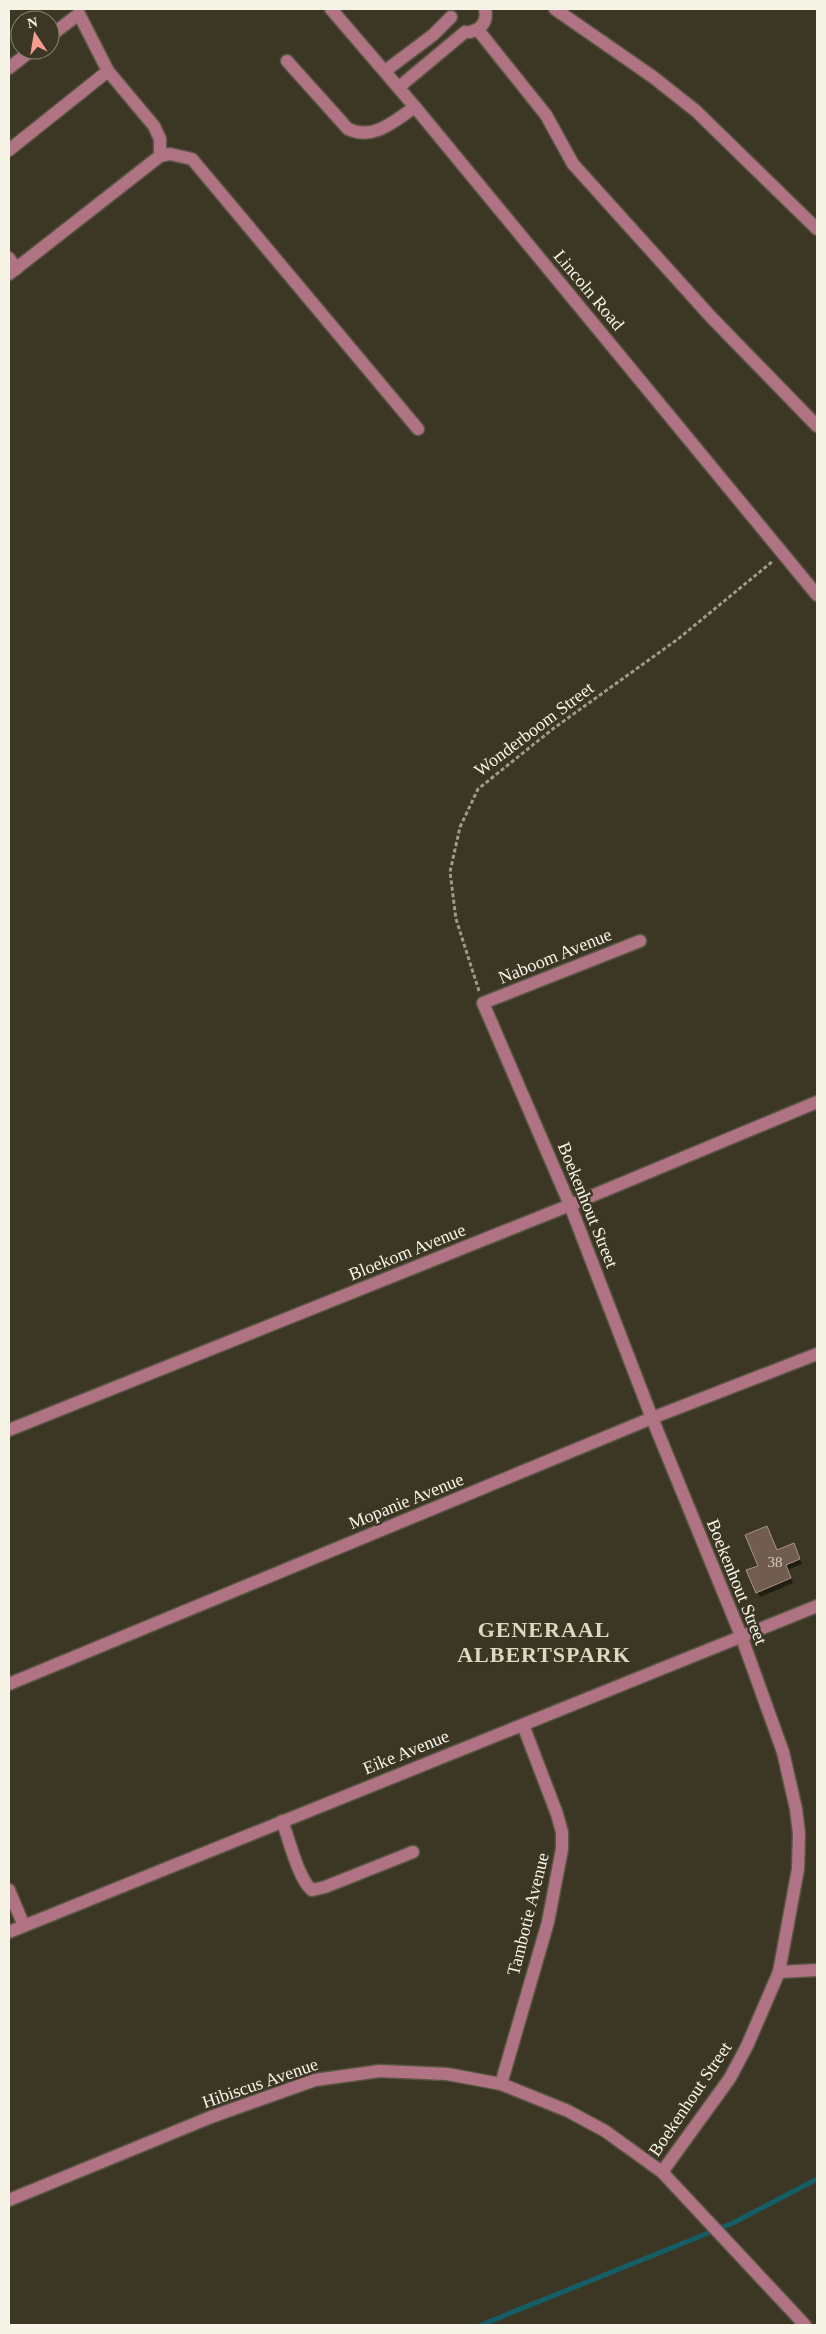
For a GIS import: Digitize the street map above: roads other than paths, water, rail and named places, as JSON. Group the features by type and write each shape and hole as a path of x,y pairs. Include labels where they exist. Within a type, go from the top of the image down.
{"street":[{"name":"Lincoln Road","path":"331,9 399,87 817,595"},
{"path":"399,87 464,32 478,30 486,20 486,9"},
{"path":"555,9 653,77 696,111 817,229"},
{"path":"60,27 78,12 108,71 154,126 160,139 160,156"},
{"path":"385,71 433,35 452,13"},
{"path":"452,13 454,24 464,32"},
{"path":"478,30 546,115 573,164 712,317 817,426"},
{"path":"9,68 19,60"},
{"path":"288,62 348,129 355,132 361,134 377,132 415,107"},
{"path":"9,150 108,71"},
{"path":"11,267 160,156 170,154 192,159 418,429"},
{"name":"Naboom Avenue","path":"483,1003 640,942"},
{"name":"Boekenhout Street","path":"483,1003 570,1205 652,1418 742,1638 783,1752 793,1789 798,1825 798,1870 779,1972 730,2078 662,2172"},
{"name":"Bloekom Avenue","path":"9,1430 570,1205 817,1102"},
{"name":"Mopanie Avenue","path":"9,1684 652,1418 817,1354"},
{"name":"Eike Avenue","path":"9,1932 742,1638 817,1606"},
{"name":"Tambotie Avenue","path":"500,2084 548,1922 562,1849 562,1832 557,1814 523,1725"},
{"path":"282,1821 299,1868 307,1886 312,1890 325,1887 414,1852"},
{"path":"9,1890 24,1926"},
{"path":"779,1972 817,1970"},
{"name":"Hibiscus Avenue","path":"9,2200 220,2114 315,2080 380,2071 447,2074 500,2084 568,2111 597,2127 662,2172 805,2325"}],"waterway":[{"path":"481,2325 733,2223 817,2179"}],"district":[{"name":"GENERAAL ALBERTSPARK","path":"544,1642"}]}
